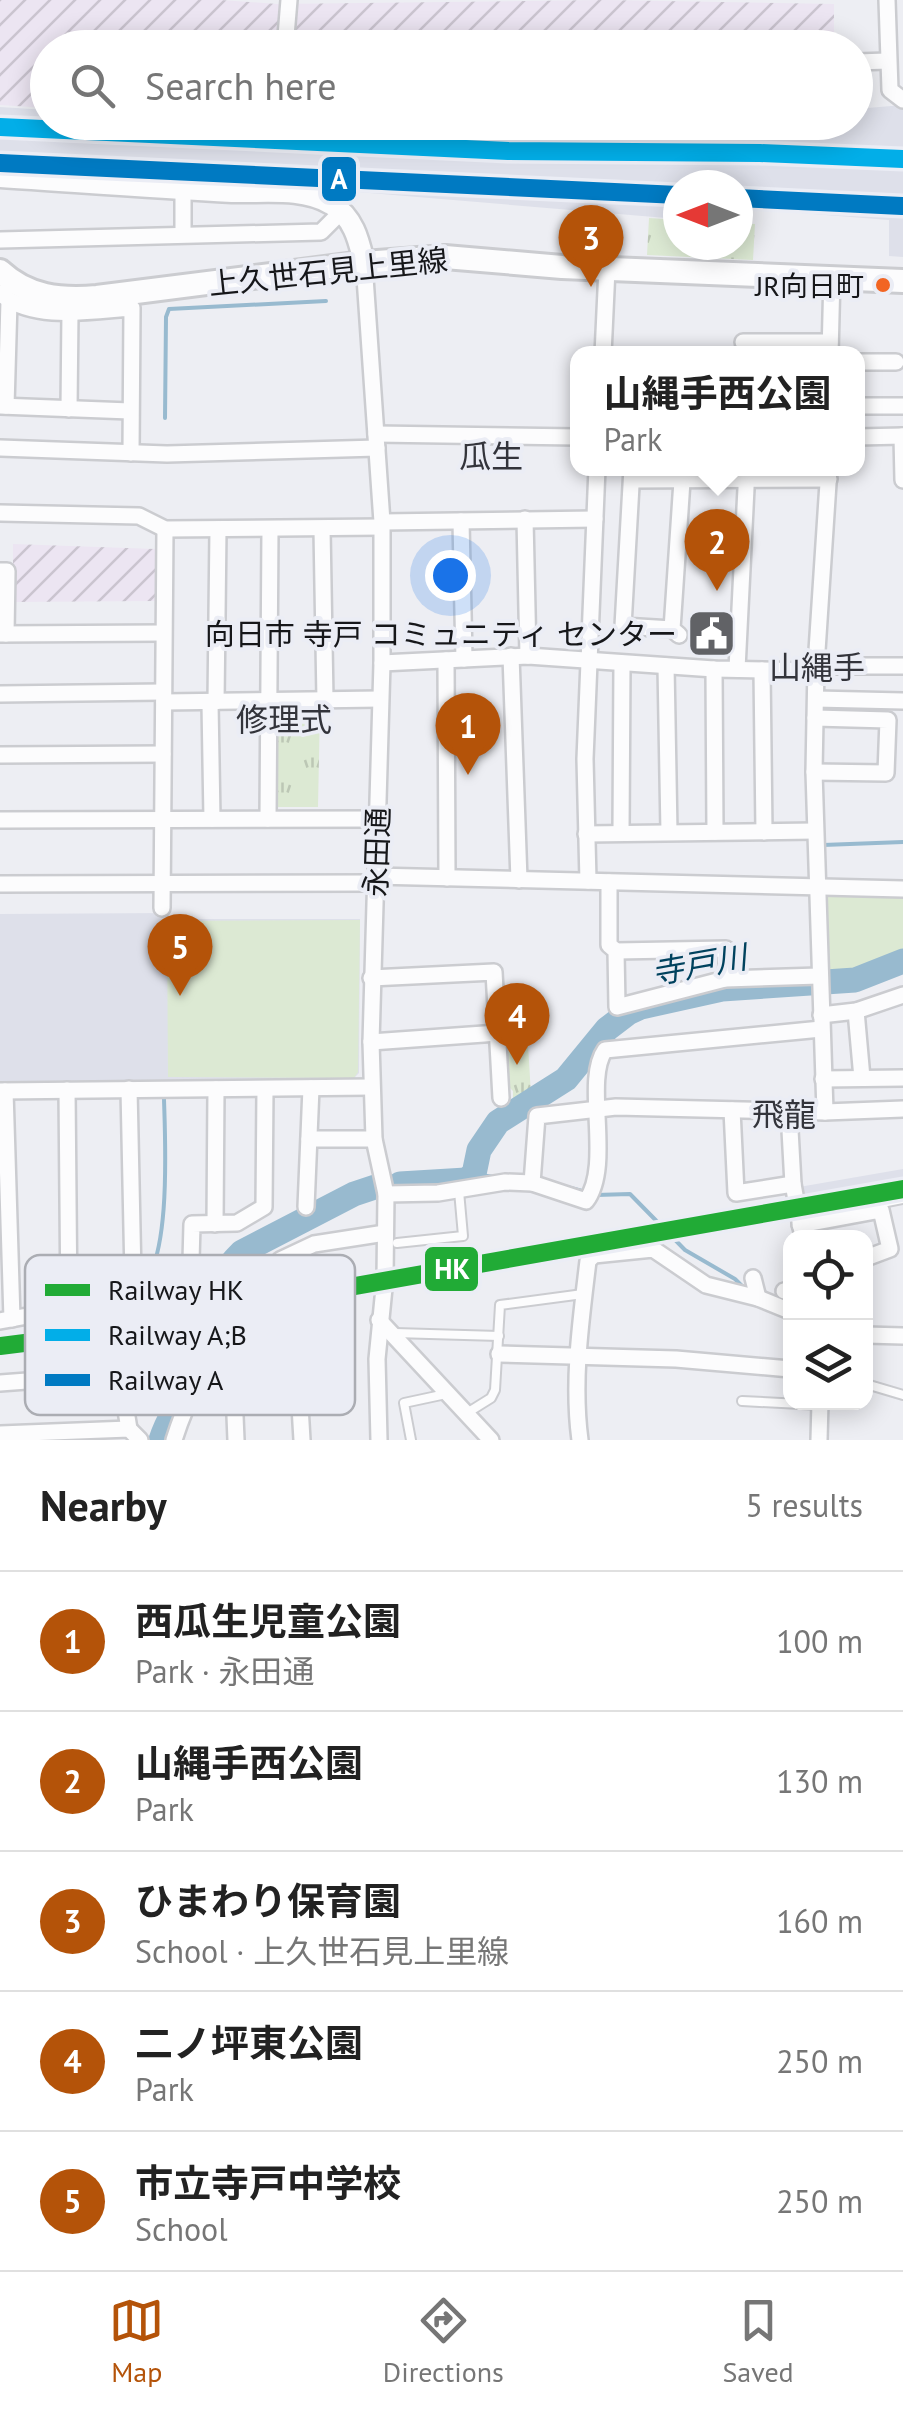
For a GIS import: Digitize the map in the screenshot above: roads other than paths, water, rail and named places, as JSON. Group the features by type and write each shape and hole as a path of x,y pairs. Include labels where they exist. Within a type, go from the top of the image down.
{"main road":[{"name":"上久世石見上里線","path":"0,271 16,284 43,295 79,298 364,263 445,257 606,269 900,278"}],"street":[{"path":"286,30 289,0"},
{"path":"892,1 890,90 903,100"},
{"path":"873,62 888,62"},
{"path":"0,177 313,196 342,211 354,228 364,263"},
{"path":"183,188 183,234"},
{"path":"0,240 321,232 342,211"},
{"name":"永田通","path":"364,263 382,525 382,663 370,1042 374,1138 391,1238 380,1440"},
{"path":"603,346 606,269"},
{"path":"830,346 832,276"},
{"path":"130,410 3,406 4,297 39,310 132,308 131,453"},
{"path":"69,409 70,312"},
{"path":"743,342 801,346"},
{"path":"865,362 896,362"},
{"path":"865,406 903,406"},
{"path":"865,437 903,436 903,480"},
{"path":"0,448 131,453 376,441 570,437"},
{"path":"588,882 585,759 597,476"},
{"path":"632,476 624,626 676,632 689,477"},
{"path":"737,669 746,476"},
{"path":"825,1112 814,772 816,668 829,476"},
{"path":"0,513 139,516 165,529 322,529 461,520 596,519"},
{"path":"520,880 520,656 525,518"},
{"path":"461,520 464,659"},
{"path":"162,908 165,529"},
{"path":"212,819 218,529"},
{"path":"268,818 270,529"},
{"path":"322,529 325,700"},
{"path":"0,571 7,571 3,634 163,633"},
{"path":"382,663 520,656 762,670 903,666"},
{"path":"446,660 447,878"},
{"path":"621,833 622,663"},
{"path":"666,666 669,832"},
{"path":"714,668 716,832"},
{"path":"762,670 764,832"},
{"path":"0,694 164,697 213,702 380,699"},
{"path":"816,699 903,701"},
{"path":"814,772 886,773 888,720 815,718"},
{"path":"0,755 162,754"},
{"path":"0,820 378,819"},
{"path":"586,834 814,831"},
{"path":"0,884 447,878 903,889"},
{"path":"609,882 609,945 616,951 726,949 724,979"},
{"path":"616,951 616,1007 724,979 819,982"},
{"path":"371,978 494,972 500,1098"},
{"path":"386,1194 459,1191 505,1182 532,1183 586,1201 594,1190 599,1108 597,1062 606,1050 821,1022 903,995"},
{"path":"856,1011 862,1078"},
{"path":"370,1042 498,1033"},
{"path":"823,1079 903,1078"},
{"path":"306,1207 311,1088"},
{"path":"6,1320 2,1091 371,1088"},
{"path":"129,1089 133,1255"},
{"path":"215,1224 216,1089"},
{"path":"191,1255 192,1224 237,1223 264,1207 265,1089"},
{"path":"66,1090 69,1255"},
{"path":"532,1183 537,1116 599,1108 789,1112 903,1109"},
{"path":"732,1110 736,1193 793,1184"},
{"path":"789,1112 800,1227 881,1210 890,1249 873,1255"},
{"path":"309,1138 374,1138"},
{"path":"291,1255 314,1244 391,1238"},
{"path":"580,1440 578,1357 588,1261 594,1255 653,1249 706,1285 783,1308"},
{"path":"753,1278 758,1298"},
{"path":"385,1326 490,1440"},
{"path":"873,1335 903,1336"},
{"path":"499,1354 676,1359 783,1368"},
{"path":"0,1383 25,1381"},
{"path":"819,1440 820,1410"},
{"path":"174,1440 182,1415"},
{"path":"235,1415 236,1440"},
{"path":"301,1415 302,1440"},
{"path":"0,1434 134,1435"}],"lane":[{"path":"391,1238 463,1236 459,1191"},
{"path":"800,1227 903,1199"},
{"path":"467,1413 491,1398 495,1390 500,1305 584,1294"},
{"path":"385,1326 499,1336"},
{"path":"873,1386 903,1395"},
{"path":"410,1440 404,1403 447,1394"},
{"path":"742,1401 783,1403"}],"waterway":[{"path":"165,418 169,309 326,301"},
{"path":"823,845 903,842"},
{"name":"寺戸川","path":"400,1184 466,1180 474,1174 479,1150 498,1122 566,1079 607,1029 641,1007 722,989 855,980 903,961"},
{"path":"157,1255 164,1199 164,1099"},
{"path":"474,1174 494,1177"},
{"name":"寺戸川","path":"239,1255 354,1194 375,1187"},
{"path":"567,1187 586,1192"},
{"path":"596,1195 630,1194 685,1250 745,1289"},
{"path":"0,1354 25,1350"},
{"name":"寺戸川","path":"161,1440 172,1415"}],"rail line":[{"name":"A;B","path":"0,127 30,128"},
{"name":"A;B","path":"275,140 508,151 760,153 903,159"},
{"name":"A","path":"0,163 663,194"},
{"name":"A","path":"753,199 902,206"},
{"name":"HK","path":"355,1286 903,1189"},
{"name":"HK","path":"0,1346 25,1343"}],"place":[{"name":"JR向日町","path":"883,285"},
{"name":"ひまわり保育園","path":"591,287"},
{"name":"山縄手西公園","path":"717,591"},
{"name":"向日市 寺戸 コミュニティ センター","path":"712,633"},
{"name":"西瓜生児童公園","path":"468,775"},
{"name":"市立寺戸中学校","path":"180,996"},
{"name":"二ノ坪東公園","path":"517,1065"}],"district":[{"name":"瓜生","path":"491,456"},
{"name":"山縄手","path":"817,667"},
{"name":"修理式","path":"284,719"},
{"name":"飛龍","path":"784,1114"}]}
